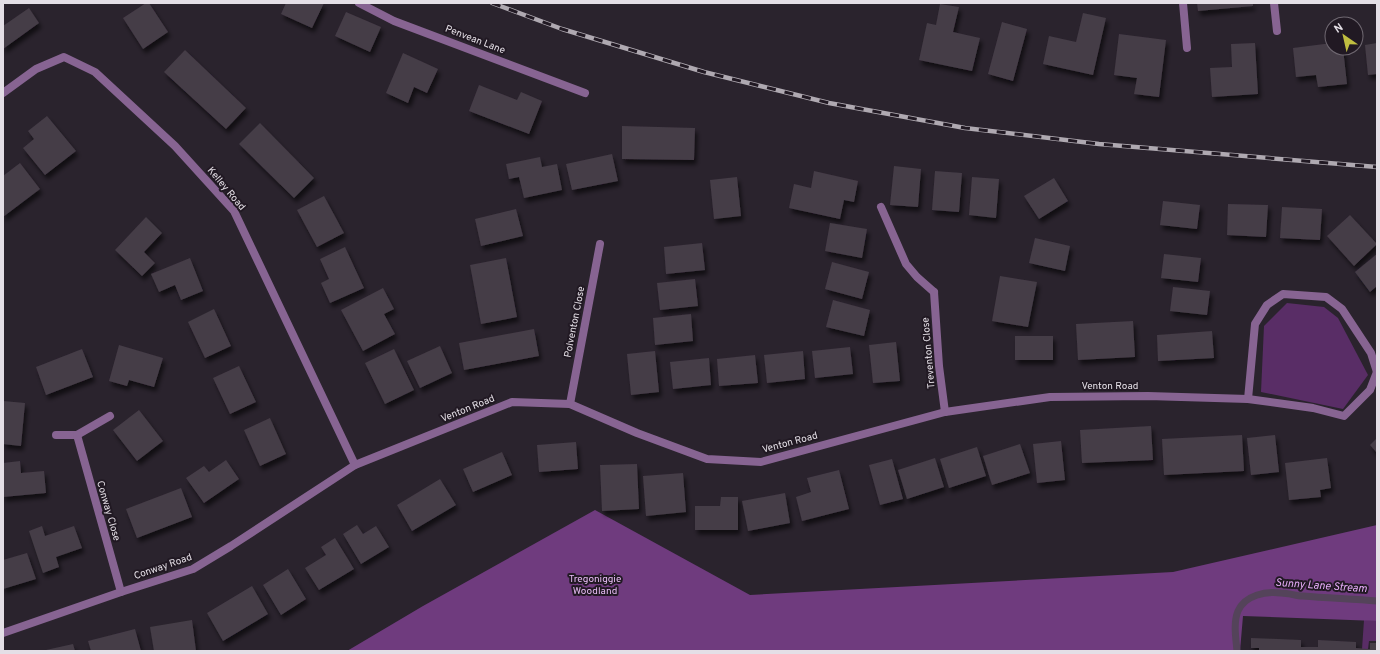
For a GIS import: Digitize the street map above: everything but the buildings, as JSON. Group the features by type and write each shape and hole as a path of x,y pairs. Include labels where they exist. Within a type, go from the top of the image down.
{"street":[{"name":"Penvean Lane","path":"359,3 394,21 585,93"},
{"path":"1183,3 1187,48"},
{"path":"1274,3 1276,31"},
{"name":"Kelley Road","path":"3,93 36,69 64,57 95,72 175,146 234,211 355,465"},
{"name":"Treventon Close","path":"881,207 906,264 917,277 934,292 939,366 945,412"},
{"name":"Polventon Close","path":"570,404 600,244"},
{"name":"Venton Road","path":"355,465 512,402 570,404 637,433 707,459 761,462 945,412 1050,397 1148,396 1248,399 1314,408 1344,416 1370,390 1377,372 1371,353 1342,309 1326,297 1283,294 1267,306 1255,324 1248,399"},
{"path":"56,435 77,435 110,416"},
{"name":"Conway Close","path":"77,435 121,592"},
{"name":"Conway Road","path":"3,633 193,569 355,465"}],"shaded area":[{"path":"1287,303 1324,307 1338,318 1368,375 1343,409 1261,392 1264,326"},
{"path":"1364,620 1377,621 1377,641 1369,641 1368,649 1362,649"}],"green space":[{"name":"Tregoniggie Woodland","path":"595,510 750,595 1173,572 1377,525 1377,621 1243,616 1240,651 347,651 423,606"}],"waterway":[{"name":"Sunny Lane Stream","path":"1237,651 1235,626 1236,616 1241,606 1256,595 1287,593 1300,596 1377,601"}],"railway":[{"path":"492,3 562,29 704,72 829,103 965,128 1099,144 1377,167"}]}
